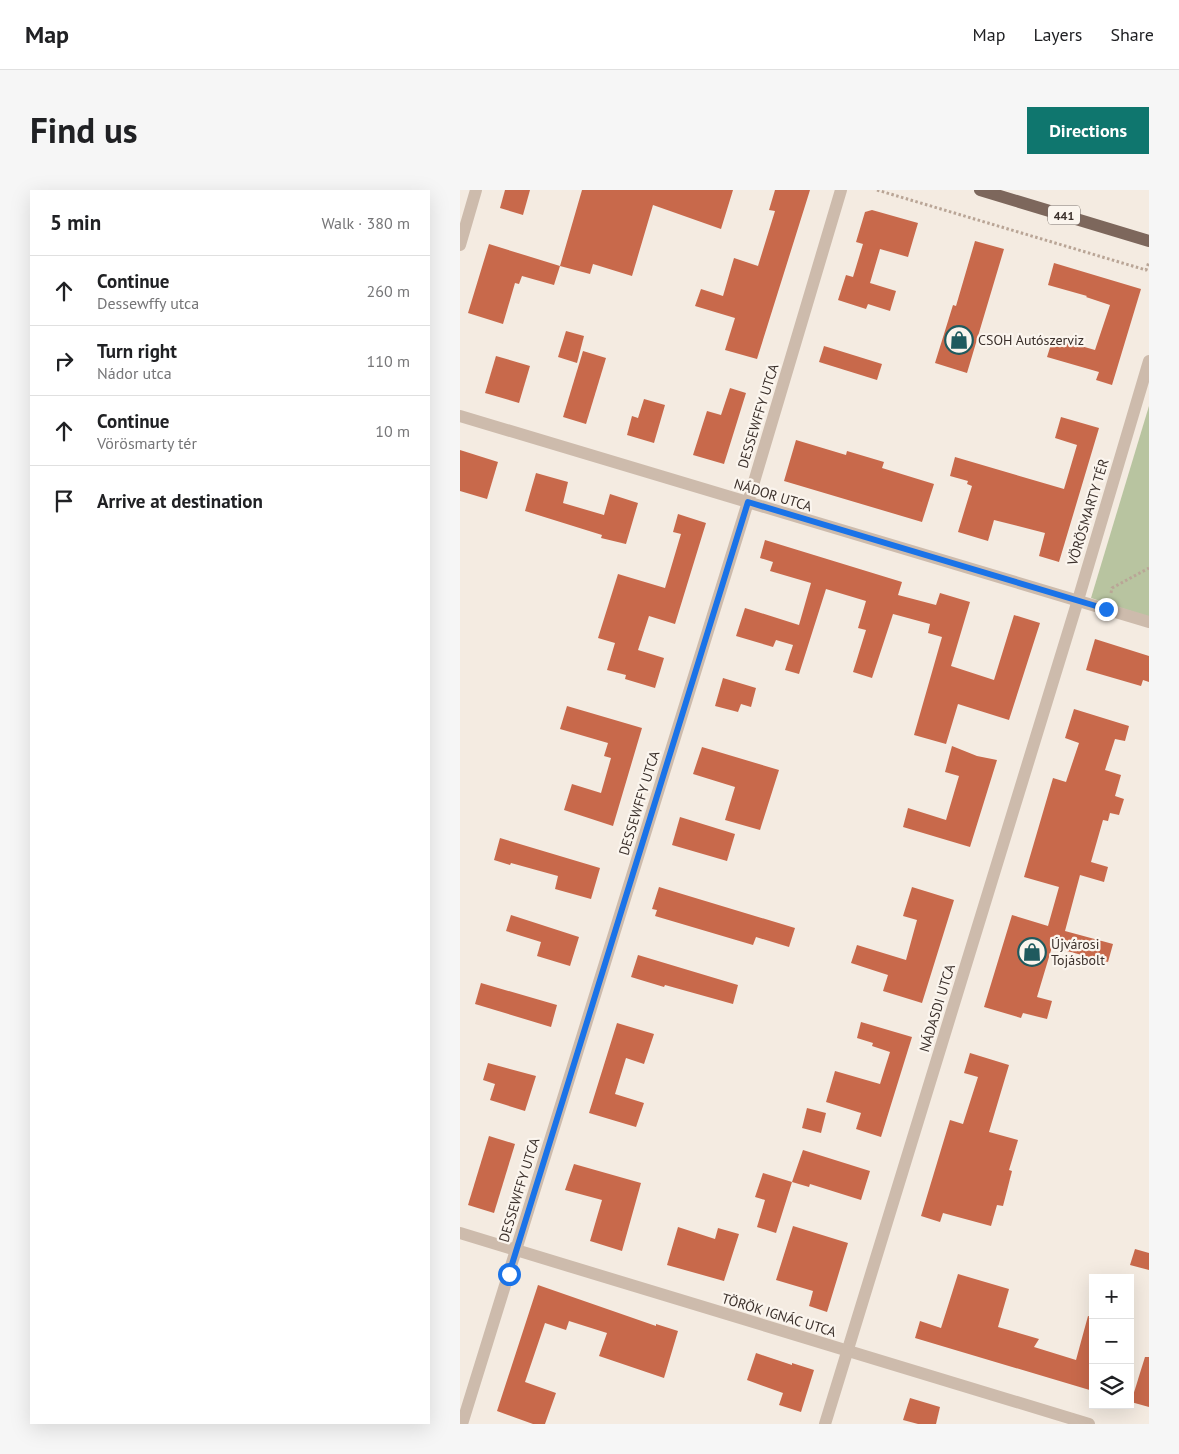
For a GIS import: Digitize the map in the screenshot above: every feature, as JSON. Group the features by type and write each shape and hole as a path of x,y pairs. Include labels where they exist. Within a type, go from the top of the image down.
{"main road":[{"name":"441","path":"980,190 1149,241"}],"street":[{"path":"460,245 476,190"},
{"name":"DESSEWFFY UTCA","path":"462,1424 748,502 841,190"},
{"name":"VÖRÖSMARTY TÉR","path":"1078,600 1149,361"},
{"name":"NÁDOR UTCA","path":"460,416 1078,600"},
{"path":"1078,600 1149,622"},
{"name":"NÁDASDI UTCA","path":"825,1424 1078,600"},
{"name":"TÖRÖK IGNÁC UTCA","path":"460,1233 1089,1424"}],"path":[{"path":"877,190 1146,270 1149,262"},
{"path":"1106,609 1112,588 1149,568"}],"green space":[{"path":"1149,406 1149,617 1091,598"}],"building":[{"path":"505,190 530,190 523,215 500,208"},
{"path":"582,190 733,190 721,229 653,205 632,276 593,264 590,274 560,266"},
{"path":"775,190 810,190 757,359 725,350 735,318 695,306 701,289 723,296 734,258 758,266 775,211 769,210"},
{"path":"872,210 918,223 908,257 880,249 870,283 896,291 890,311 868,304 866,309 838,300 846,275 853,277 863,244 856,242 865,212"},
{"path":"975,241 1004,249 967,373 935,363 953,305 956,306"},
{"path":"489,244 560,266 554,285 522,276 519,284 515,283 503,324 468,313"},
{"path":"1054,263 1141,289 1112,385 1096,380 1099,372 1047,357 1053,338 1095,350 1110,305 1087,296 1048,285"},
{"path":"566,331 584,336 577,363 558,357"},
{"path":"824,346 882,364 877,380 819,362"},
{"path":"583,351 606,358 586,424 563,417"},
{"path":"496,356 530,366 519,403 485,393"},
{"path":"730,388 746,393 724,464 693,455 707,411 721,415"},
{"path":"644,399 665,405 654,443 627,435 632,416 638,418"},
{"path":"1061,417 1099,428 1059,562 1039,556 1045,533 994,520 988,541 958,532 972,486 967,484 968,481 950,476 955,457 1064,489 1077,445 1055,438"},
{"path":"796,440 846,455 847,451 884,462 882,468 934,484 922,522 784,481"},
{"path":"460,450 498,462 487,499 460,491"},
{"path":"536,473 568,482 563,503 604,515 610,494 638,503 626,544 601,538 602,535 525,511"},
{"path":"678,514 706,523 675,624 649,616 638,650 664,658 655,688 625,679 626,675 607,670 615,643 598,638 618,574 665,588 681,534 673,532"},
{"path":"765,540 902,582 898,595 936,605 940,593 970,602 951,666 994,680 1014,615 1040,623 1009,720 958,704 946,744 914,735 942,637 928,633 930,624 893,614 872,678 853,672 866,630 858,628 866,601 826,589 799,674 785,670 793,645 776,640 773,647 736,636 745,608 799,625 811,583 770,571 773,562 760,558"},
{"path":"1095,639 1149,656 1149,682 1143,680 1141,686 1086,670"},
{"path":"723,678 756,688 751,707 741,704 738,712 715,706"},
{"path":"567,706 642,728 613,826 564,810 572,784 601,793 611,758 604,756 608,743 560,729"},
{"path":"1074,709 1129,726 1125,741 1115,739 1105,770 1121,775 1115,796 1124,799 1119,815 1110,813 1108,821 1103,820 1091,862 1108,867 1104,882 1080,875 1065,931 1113,944 1108,962 1052,947 1037,997 1052,1001 1047,1019 1023,1013 1021,1018 984,1007 1012,915 1048,926 1059,887 1024,877 1053,778 1066,782 1079,743 1065,738"},
{"path":"952,746 977,756 997,760 970,847 903,827 908,808 946,820 959,776 945,772"},
{"path":"702,747 779,770 760,830 725,820 735,787 693,774"},
{"path":"680,817 735,834 727,861 672,845"},
{"path":"500,838 600,868 591,899 555,889 558,876 494,860"},
{"path":"659,887 795,928 789,947 756,937 753,945 655,916 657,910 652,909"},
{"path":"912,887 954,900 922,1003 883,991 888,975 851,963 857,945 906,960 917,920 903,916"},
{"path":"511,915 579,937 570,966 537,956 541,942 506,931"},
{"path":"638,955 738,985 733,1004 631,977"},
{"path":"481,983 557,1005 551,1027 475,1004"},
{"path":"861,1022 912,1037 881,1137 856,1129 861,1113 826,1102 835,1071 880,1084 890,1052 872,1046 873,1043 857,1038"},
{"path":"617,1023 654,1034 644,1064 626,1058 615,1094 644,1103 636,1127 589,1113"},
{"path":"970,1053 1009,1065 989,1132 1018,1140 1009,1170 1012,1171 1003,1206 997,1205 991,1226 943,1213 940,1222 921,1216 950,1120 963,1124 978,1077 964,1073"},
{"path":"488,1063 536,1076 525,1111 490,1100 495,1084 483,1080"},
{"path":"807,1108 826,1113 821,1133 802,1128"},
{"path":"489,1136 515,1144 494,1213 468,1205"},
{"path":"803,1150 870,1171 861,1200 810,1184 809,1187 792,1182"},
{"path":"574,1164 641,1183 622,1251 590,1241 602,1200 565,1190"},
{"path":"763,1173 792,1182 776,1233 757,1227 765,1200 755,1197"},
{"path":"793,1226 848,1243 827,1312 809,1306 813,1291 776,1280"},
{"path":"678,1227 715,1239 718,1228 739,1234 724,1281 667,1265"},
{"path":"1135,1249 1149,1253 1149,1270 1130,1265"},
{"path":"958,1274 1009,1289 998,1327 1039,1339 1034,1347 1076,1360 1089,1316 1089,1390 915,1338 920,1321 941,1328"},
{"path":"538,1285 656,1326 656,1324 678,1331 664,1378 599,1356 607,1333 569,1321 566,1330 545,1323 525,1382 556,1393 545,1424 533,1424 497,1411"},
{"path":"756,1353 814,1370 801,1412 779,1405 783,1393 747,1380"},
{"path":"1145,1357 1149,1357 1149,1407 1134,1403 1134,1392"},
{"path":"910,1398 940,1407 936,1424 918,1424 903,1420"}],"place":[{"name":"CSOH Autószerviz","path":"959,340"},
{"name":"Újvárosi Tojásbolt","path":"1032,952"}],"route":[{"path":"509,1274 748,502 1106,609"}]}
